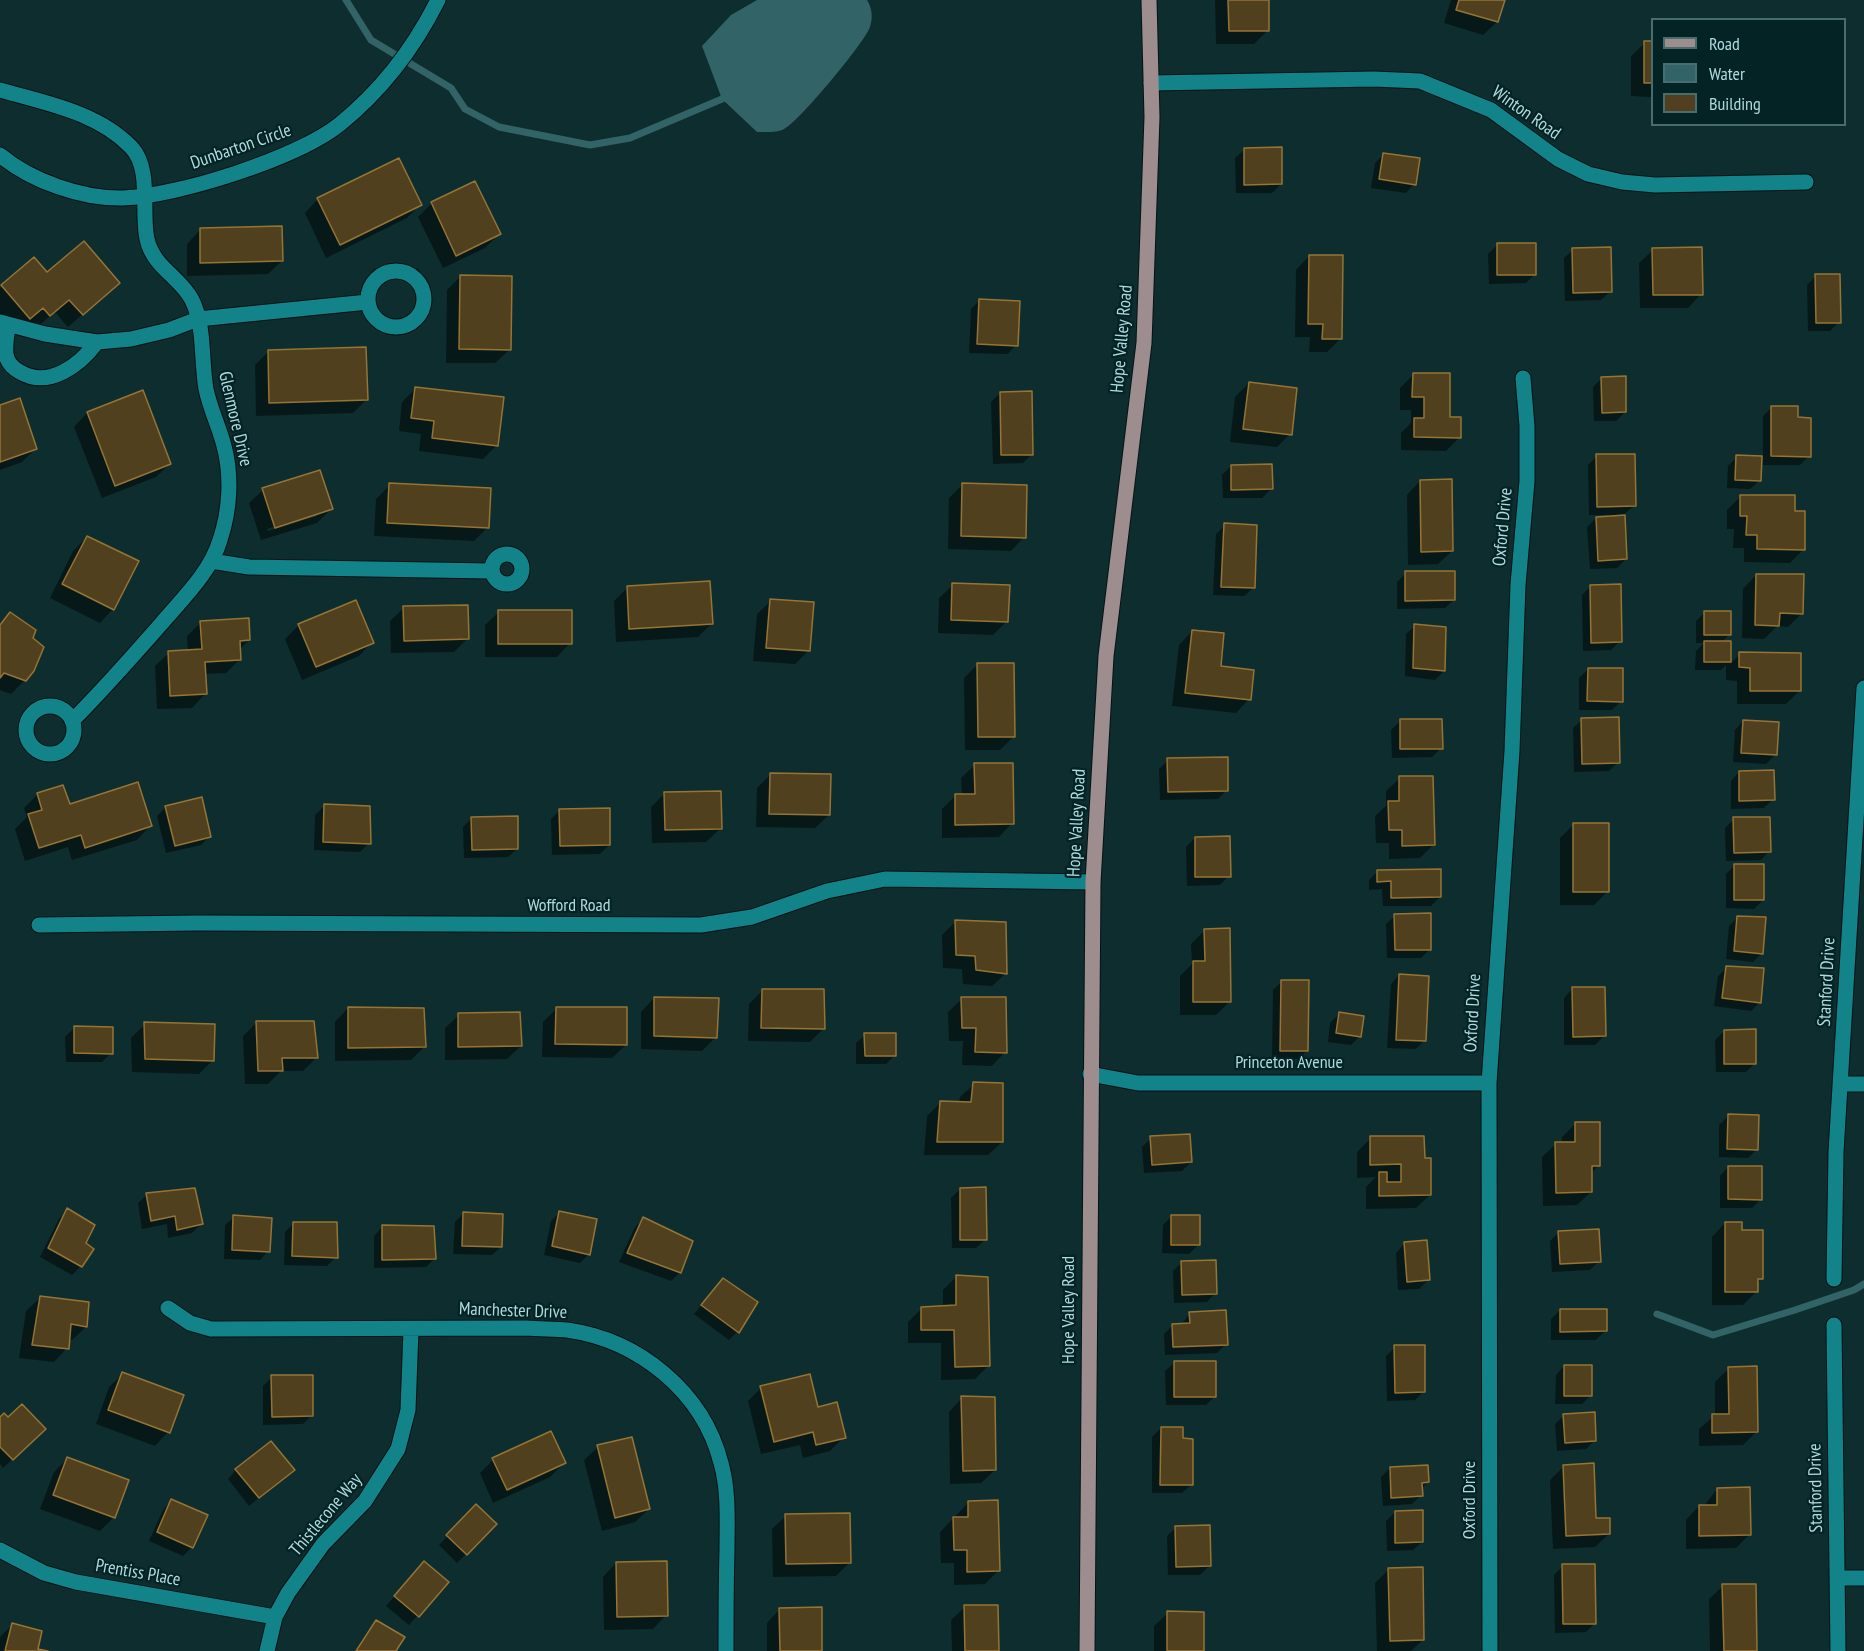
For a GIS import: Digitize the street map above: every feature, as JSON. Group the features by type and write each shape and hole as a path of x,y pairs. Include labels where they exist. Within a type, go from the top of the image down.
{"main road":[{"name":"Hope Valley Road","path":"1087,1651 1093,882 1106,656 1144,343 1151,83 1149,0"}],"street":[{"name":"Dunbarton Circle","path":"0,155 30,175 93,195 121,198 144,196 250,168 289,153 340,125 400,64 438,0"},
{"name":"Winton Road","path":"1151,83 1374,79 1420,81 1475,101 1558,159 1588,174 1622,182 1655,185 1806,182"},
{"name":"Glenmore Drive","path":"0,90 79,113 114,131 134,149 144,176 147,240 158,263 192,299 198,319 206,391 224,445 228,471 226,516 212,561 155,631 72,721"},
{"path":"97,342 75,366 60,374 36,377 22,374 11,366 6,355 4,324 97,342 131,339 169,330 198,319 368,302"},
{"name":"Oxford Drive","path":"1490,1651 1489,1083 1512,751 1518,585 1527,481 1527,426 1523,378"},
{"path":"212,561 249,567 491,571"},
{"name":"Stanford Drive","path":"1834,1279 1841,1084 1864,688"},
{"name":"Wofford Road","path":"39,926 197,923 701,926 752,917 827,891 885,879 1093,882"},
{"name":"Princeton Avenue","path":"1090,1074 1138,1083 1489,1083"},
{"path":"1841,1084 1864,1084"},
{"name":"Manchester Drive","path":"168,1308 190,1323 211,1329 526,1328 568,1330 622,1346 639,1354 689,1398 706,1425 722,1463 727,1509 726,1651"},
{"name":"Stanford Drive","path":"1834,1325 1838,1651"},
{"name":"Thistlecone Way","path":"267,1651 275,1617 288,1593 323,1544 366,1501 398,1449 408,1410 411,1330"},
{"name":"Prentiss Place","path":"0,1550 44,1573 76,1581 275,1617"},
{"path":"1837,1578 1864,1578"}],"water":[{"path":"757,0 867,0 872,13 870,27 830,81 792,124 774,132 757,132 722,99 702,46 731,15"}],"building":[{"path":"1228,0 1269,0 1269,31 1229,31"},
{"path":"1459,0 1505,0 1498,22 1456,10"},
{"path":"1644,41 1651,41 1651,83 1644,83"},
{"path":"1282,147 1282,184 1244,185 1244,148"},
{"path":"1383,153 1420,158 1416,185 1379,179"},
{"path":"399,158 422,205 340,245 317,198"},
{"path":"475,181 501,234 456,256 431,202"},
{"path":"282,226 283,261 200,263 200,228"},
{"path":"84,241 120,283 83,315 69,300 50,316 43,308 30,319 1,285 34,257 47,272"},
{"path":"1497,243 1536,243 1536,275 1497,275"},
{"path":"1611,247 1612,292 1573,293 1572,248"},
{"path":"1702,247 1703,295 1653,295 1652,248"},
{"path":"1309,255 1343,255 1342,339 1322,339 1323,324 1308,324"},
{"path":"1815,274 1840,274 1841,323 1816,323"},
{"path":"460,275 512,276 511,350 459,349"},
{"path":"979,299 1020,301 1018,346 977,344"},
{"path":"366,347 368,400 269,403 268,350"},
{"path":"1413,373 1450,373 1450,417 1461,417 1461,438 1414,437 1414,418 1424,418 1424,397 1412,397"},
{"path":"1626,376 1626,412 1602,413 1601,377"},
{"path":"1249,382 1297,388 1292,435 1243,429"},
{"path":"415,387 504,397 498,446 432,438 434,421 411,418"},
{"path":"143,390 171,464 115,486 87,412"},
{"path":"1032,391 1033,455 1001,455 1000,392"},
{"path":"20,398 37,449 0,462 0,405"},
{"path":"1771,406 1798,406 1798,417 1811,418 1811,457 1771,456"},
{"path":"1596,454 1635,454 1636,506 1597,507"},
{"path":"1736,455 1762,456 1761,481 1735,480"},
{"path":"1272,464 1273,489 1231,490 1231,465"},
{"path":"320,470 333,509 275,528 262,488"},
{"path":"1452,479 1453,551 1421,552 1420,480"},
{"path":"389,483 491,488 489,528 387,523"},
{"path":"962,483 1027,485 1026,538 961,536"},
{"path":"1740,495 1795,495 1795,511 1805,511 1805,550 1757,549 1757,535 1746,535 1747,516 1740,516"},
{"path":"1625,515 1627,559 1598,561 1596,517"},
{"path":"1224,523 1257,525 1255,588 1221,587"},
{"path":"87,536 139,561 114,610 62,584"},
{"path":"1405,571 1455,571 1455,600 1405,601"},
{"path":"1756,574 1804,574 1803,614 1780,613 1779,626 1755,625"},
{"path":"710,581 713,624 629,629 627,586"},
{"path":"952,583 1010,585 1008,622 951,620"},
{"path":"1621,584 1622,642 1591,643 1590,585"},
{"path":"770,599 814,602 810,651 766,648"},
{"path":"356,600 374,643 316,667 298,624"},
{"path":"468,605 469,639 404,641 403,606"},
{"path":"498,610 572,610 572,644 498,644"},
{"path":"1704,611 1731,611 1731,635 1704,635"},
{"path":"10,612 36,630 33,638 44,647 34,671 26,681 4,673 0,678 0,625"},
{"path":"249,618 250,640 240,641 241,660 205,662 207,694 170,696 168,651 202,649 200,621"},
{"path":"1414,624 1446,627 1445,671 1413,668"},
{"path":"1192,630 1224,633 1221,666 1254,670 1251,700 1185,693"},
{"path":"1704,641 1731,641 1731,662 1704,662"},
{"path":"1739,652 1801,653 1801,691 1750,691 1750,668 1739,667"},
{"path":"977,663 1014,663 1015,737 978,737"},
{"path":"1588,668 1623,668 1623,702 1587,701"},
{"path":"1619,717 1620,763 1582,764 1581,718"},
{"path":"1400,719 1442,719 1443,749 1400,749"},
{"path":"1743,720 1779,722 1777,755 1741,753"},
{"path":"1228,757 1228,791 1168,792 1167,758"},
{"path":"974,763 1013,763 1014,824 955,825 955,794 975,794"},
{"path":"1774,770 1775,800 1739,801 1739,771"},
{"path":"770,773 831,774 830,815 769,814"},
{"path":"1399,776 1433,776 1435,845 1402,846 1402,830 1389,830 1388,801 1399,801"},
{"path":"138,782 152,826 85,848 81,835 39,848 28,814 42,810 37,793 63,785 70,804"},
{"path":"721,791 722,829 665,830 664,792"},
{"path":"202,797 211,837 175,846 165,806"},
{"path":"324,804 370,806 371,844 323,842"},
{"path":"610,808 610,845 560,846 559,809"},
{"path":"518,816 518,849 472,850 471,817"},
{"path":"1733,817 1770,817 1771,852 1734,853"},
{"path":"1573,823 1609,823 1609,892 1573,892"},
{"path":"1230,836 1231,877 1195,877 1195,837"},
{"path":"1734,864 1764,864 1764,900 1734,900"},
{"path":"1441,869 1441,897 1391,898 1391,881 1377,882 1377,870"},
{"path":"1431,913 1431,950 1395,950 1394,914"},
{"path":"1737,916 1766,917 1763,954 1734,951"},
{"path":"955,920 1006,922 1007,974 976,970 975,956 956,955"},
{"path":"1230,928 1231,1002 1193,1002 1193,961 1205,961 1204,929"},
{"path":"1726,966 1764,968 1761,1003 1722,998"},
{"path":"1399,974 1429,976 1426,1041 1396,1040"},
{"path":"1281,980 1309,980 1308,1051 1280,1051"},
{"path":"1572,987 1605,987 1606,1036 1573,1037"},
{"path":"762,989 824,989 825,1029 761,1028"},
{"path":"654,997 719,998 717,1038 654,1036"},
{"path":"961,997 1006,997 1007,1053 975,1052 976,1028 962,1028"},
{"path":"348,1007 424,1008 426,1047 348,1048"},
{"path":"556,1007 627,1007 627,1045 555,1044"},
{"path":"520,1012 522,1046 458,1047 458,1013"},
{"path":"1339,1012 1364,1016 1361,1037 1336,1033"},
{"path":"256,1021 314,1021 318,1058 282,1058 283,1071 258,1071"},
{"path":"144,1022 215,1024 214,1061 145,1059"},
{"path":"74,1026 113,1027 113,1054 74,1053"},
{"path":"1756,1029 1756,1064 1724,1064 1724,1030"},
{"path":"864,1033 896,1033 896,1056 865,1056"},
{"path":"973,1082 1003,1083 1003,1142 937,1142 940,1101 971,1102"},
{"path":"1728,1114 1759,1115 1758,1150 1727,1149"},
{"path":"1575,1122 1600,1122 1600,1166 1592,1166 1592,1192 1556,1193 1555,1142 1575,1142"},
{"path":"1190,1134 1192,1162 1152,1165 1150,1136"},
{"path":"1370,1136 1424,1136 1425,1158 1431,1158 1431,1195 1379,1196 1379,1172 1387,1172 1387,1182 1401,1182 1401,1164 1370,1165"},
{"path":"1728,1166 1762,1166 1762,1200 1728,1199"},
{"path":"986,1187 987,1240 960,1240 960,1188"},
{"path":"195,1188 203,1224 177,1230 175,1216 151,1221 146,1193"},
{"path":"67,1208 95,1225 86,1243 94,1249 82,1267 48,1248"},
{"path":"559,1211 597,1219 590,1255 552,1246"},
{"path":"463,1212 503,1214 502,1247 462,1246"},
{"path":"233,1215 272,1218 270,1252 232,1250"},
{"path":"1171,1215 1200,1215 1200,1245 1171,1245"},
{"path":"643,1217 693,1241 681,1273 627,1253"},
{"path":"293,1222 337,1222 338,1258 292,1256"},
{"path":"1725,1222 1742,1222 1742,1230 1763,1230 1763,1279 1758,1279 1758,1292 1725,1292"},
{"path":"382,1225 434,1226 436,1259 382,1260"},
{"path":"1599,1229 1601,1262 1560,1264 1558,1231"},
{"path":"1427,1240 1430,1280 1407,1282 1404,1242"},
{"path":"1216,1260 1217,1294 1182,1295 1181,1261"},
{"path":"956,1275 988,1277 990,1366 955,1367 954,1330 921,1330 921,1307 956,1305"},
{"path":"723,1278 758,1302 739,1333 701,1305"},
{"path":"40,1296 89,1302 87,1327 71,1324 69,1349 32,1345"},
{"path":"1560,1309 1607,1309 1607,1331 1560,1332"},
{"path":"1226,1310 1228,1345 1173,1347 1172,1324 1190,1323 1189,1312"},
{"path":"1394,1345 1425,1345 1425,1392 1395,1393"},
{"path":"1174,1361 1216,1361 1216,1397 1174,1397"},
{"path":"1564,1365 1592,1365 1592,1396 1564,1396"},
{"path":"1757,1366 1758,1432 1712,1433 1712,1414 1729,1414 1728,1367"},
{"path":"122,1372 184,1395 170,1433 108,1410"},
{"path":"810,1374 818,1407 837,1402 846,1438 816,1445 813,1432 774,1442 760,1386"},
{"path":"271,1375 313,1375 313,1416 272,1417"},
{"path":"961,1396 995,1397 996,1470 963,1471"},
{"path":"22,1404 46,1429 13,1460 0,1447 0,1417 4,1413 8,1417"},
{"path":"1595,1412 1596,1441 1565,1443 1563,1414"},
{"path":"1161,1427 1183,1427 1183,1438 1193,1439 1193,1485 1160,1485"},
{"path":"551,1431 566,1463 507,1490 492,1458"},
{"path":"632,1437 650,1509 615,1518 597,1445"},
{"path":"271,1441 295,1470 259,1498 235,1469"},
{"path":"67,1457 129,1480 115,1518 53,1495"},
{"path":"1594,1463 1596,1518 1610,1518 1610,1534 1566,1536 1563,1465"},
{"path":"1428,1465 1429,1482 1422,1483 1423,1496 1391,1498 1390,1467"},
{"path":"1750,1487 1751,1535 1699,1536 1699,1505 1717,1505 1717,1488"},
{"path":"171,1499 208,1515 193,1548 157,1532"},
{"path":"998,1500 1000,1571 967,1572 967,1550 954,1550 953,1517 968,1517 968,1501"},
{"path":"476,1504 497,1524 467,1555 446,1535"},
{"path":"1423,1510 1423,1542 1395,1543 1395,1511"},
{"path":"850,1513 851,1563 786,1564 785,1514"},
{"path":"1210,1525 1211,1566 1176,1567 1175,1526"},
{"path":"424,1561 449,1582 419,1617 394,1596"},
{"path":"667,1561 668,1616 617,1617 616,1562"},
{"path":"1562,1564 1595,1564 1596,1624 1563,1624"},
{"path":"1423,1567 1424,1640 1390,1641 1388,1568"},
{"path":"1722,1584 1756,1584 1757,1651 1724,1651"},
{"path":"964,1605 998,1605 999,1651 965,1651"},
{"path":"822,1607 822,1651 780,1651 779,1608"},
{"path":"1167,1611 1204,1612 1204,1651 1167,1651"},
{"path":"376,1620 405,1637 396,1651 356,1651"},
{"path":"12,1623 42,1631 38,1649 48,1651 5,1651"}],"waterway":[{"path":"346,0 371,40 451,88 465,109 499,127 590,145 630,138 722,99 727,94"},
{"path":"1657,1314 1713,1335 1795,1310 1854,1290 1864,1284"}]}
